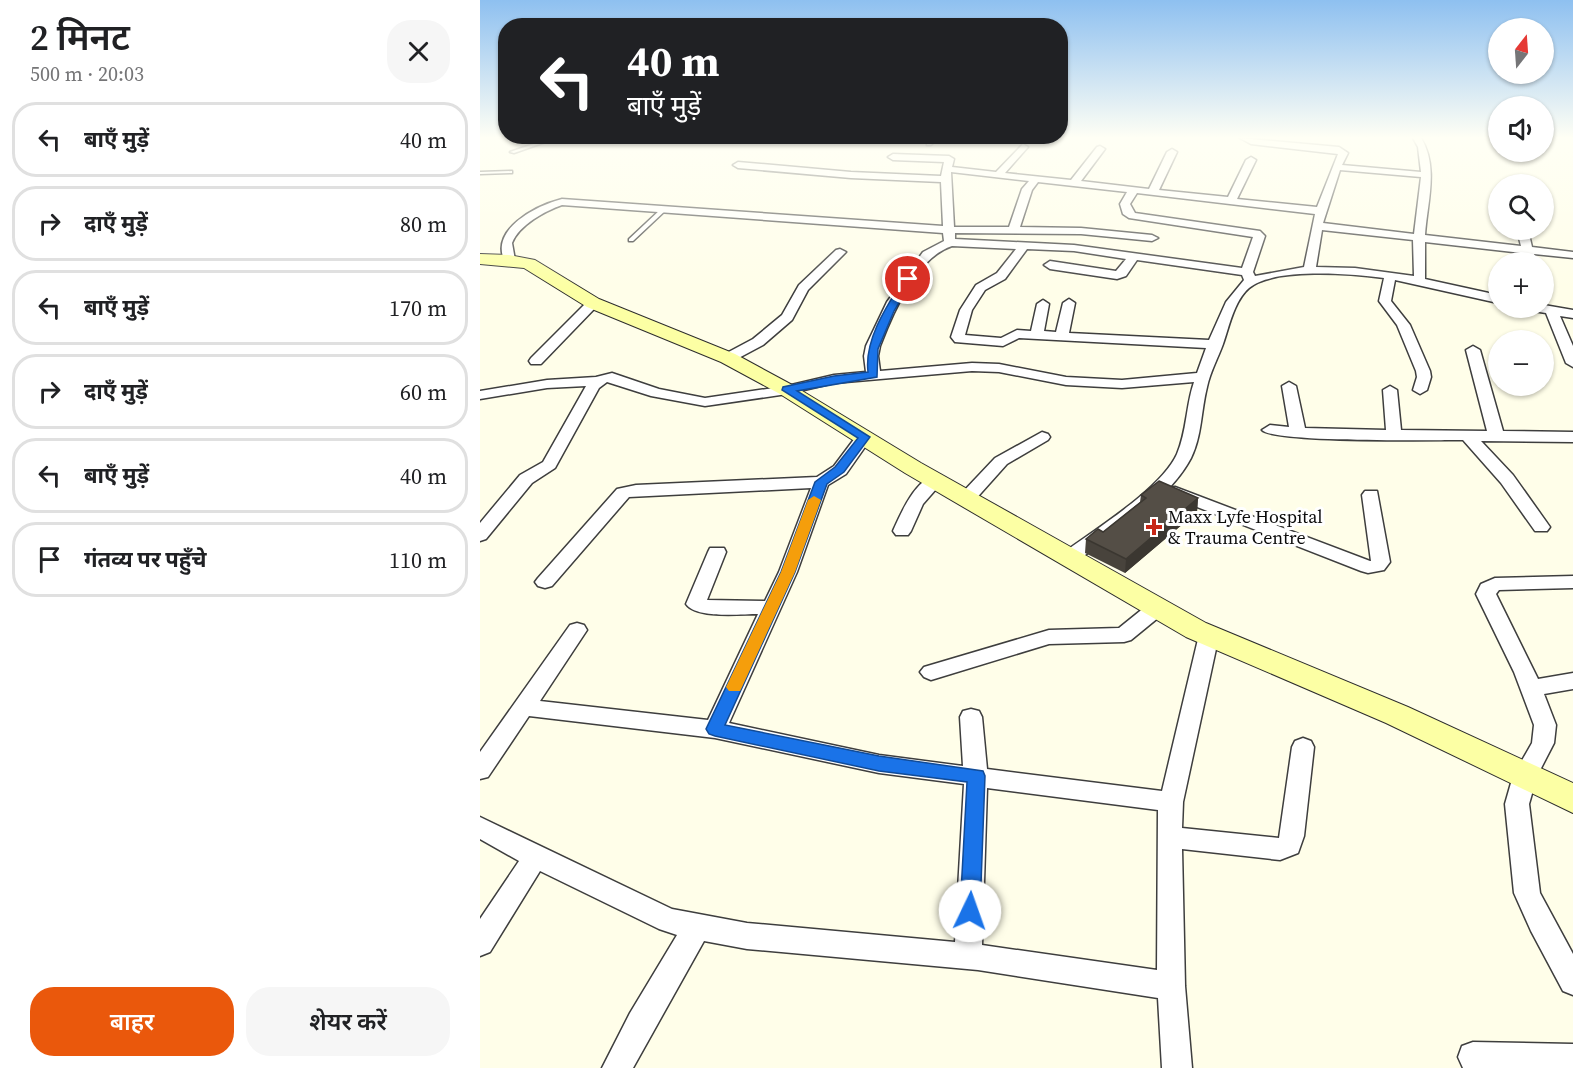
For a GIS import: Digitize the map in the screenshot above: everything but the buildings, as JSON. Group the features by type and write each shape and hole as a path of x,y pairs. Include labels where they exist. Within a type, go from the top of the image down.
{"street":[{"path":"947,188 950,236"},
{"path":"1014,230 1028,188"},
{"path":"1115,188 1321,211"},
{"path":"1153,192 1155,188"},
{"path":"1231,201 1237,188"},
{"path":"1309,271 1317,226 1327,188"},
{"path":"1419,280 1421,272 1419,237 1425,188"},
{"path":"1070,557 1159,486 1178,465 1185,453 1194,424 1202,377 1232,302 1249,277 1259,236 1256,233 1133,216 1128,213 1125,204 1134,190"},
{"path":"489,261 506,244 508,238 554,203 571,202 950,236 1014,230 1081,231 1152,238"},
{"path":"1317,226 1573,255"},
{"path":"950,236 963,245 1074,248 1134,256 1249,277 1323,270 1419,280 1488,297"},
{"path":"873,374 871,356 890,311 908,279 929,251 950,236"},
{"path":"1526,240 1528,252"},
{"path":"1023,247 1000,276 980,288 966,310 958,337 966,341 1004,342 1017,334 1216,344"},
{"path":"728,358 758,342 781,322 803,288 840,252"},
{"path":"1050,265 1117,275 1122,273 1134,256"},
{"path":"489,261 536,268 593,303 728,358 787,390 936,480 1157,608 1209,635 1397,715 1573,799"},
{"path":"1390,277 1385,301 1403,325 1423,371 1424,377 1420,390"},
{"path":"536,361 593,303"},
{"path":"1062,336 1069,303"},
{"path":"1037,335 1043,304"},
{"path":"1554,311 1573,314"},
{"path":"1550,318 1573,363"},
{"path":"1473,350 1496,435"},
{"path":"480,395 547,384 597,381 603,378 618,379 656,393 705,402 873,374 986,367 1066,381 1122,384 1202,377"},
{"path":"480,535 526,479 549,465 597,381"},
{"path":"1289,386 1298,432"},
{"path":"1390,390 1394,434"},
{"path":"1270,430 1573,437"},
{"path":"1467,435 1507,479 1541,526"},
{"path":"967,498 1001,461 1042,436"},
{"path":"545,582 623,493 636,490 821,482 840,470 864,437"},
{"path":"902,531 915,502 936,480"},
{"path":"715,729 788,572 821,482"},
{"path":"1159,486 1368,567 1377,566 1381,562 1371,495"},
{"path":"480,507 502,506"},
{"path":"717,552 696,604 701,607 771,608"},
{"path":"1573,582 1495,584 1488,588 1486,594 1545,725 1546,734 1543,743 1524,776 1517,804 1527,892 1540,922 1573,981"},
{"path":"931,672 1049,637 1124,635 1157,608"},
{"path":"480,770 577,630"},
{"path":"1177,1068 1171,986 1170,837 1172,802 1209,635"},
{"path":"1530,688 1573,681"},
{"path":"524,707 715,729 879,764 1172,802"},
{"path":"968,956 976,776 972,717"},
{"path":"1170,837 1280,849 1289,845 1304,747"},
{"path":"480,827 535,857 668,920 697,927 747,936 968,956 1171,986"},
{"path":"480,943 535,857"},
{"path":"617,1068 640,1023 697,927"},
{"path":"1473,1058 1573,1059"}],"lane":[{"path":"631,240 663,210"}],"slow traffic":[{"path":"734,687 788,572 814,500"}],"place":[{"name":"Maxx Lyfe Hospital & Trauma Centre","path":"1154,527"}],"route":[{"path":"908,279 873,349 871,356 873,374 834,379 787,390 864,437 840,470 821,482 788,572 715,729 879,764 976,776 970,911"}]}
